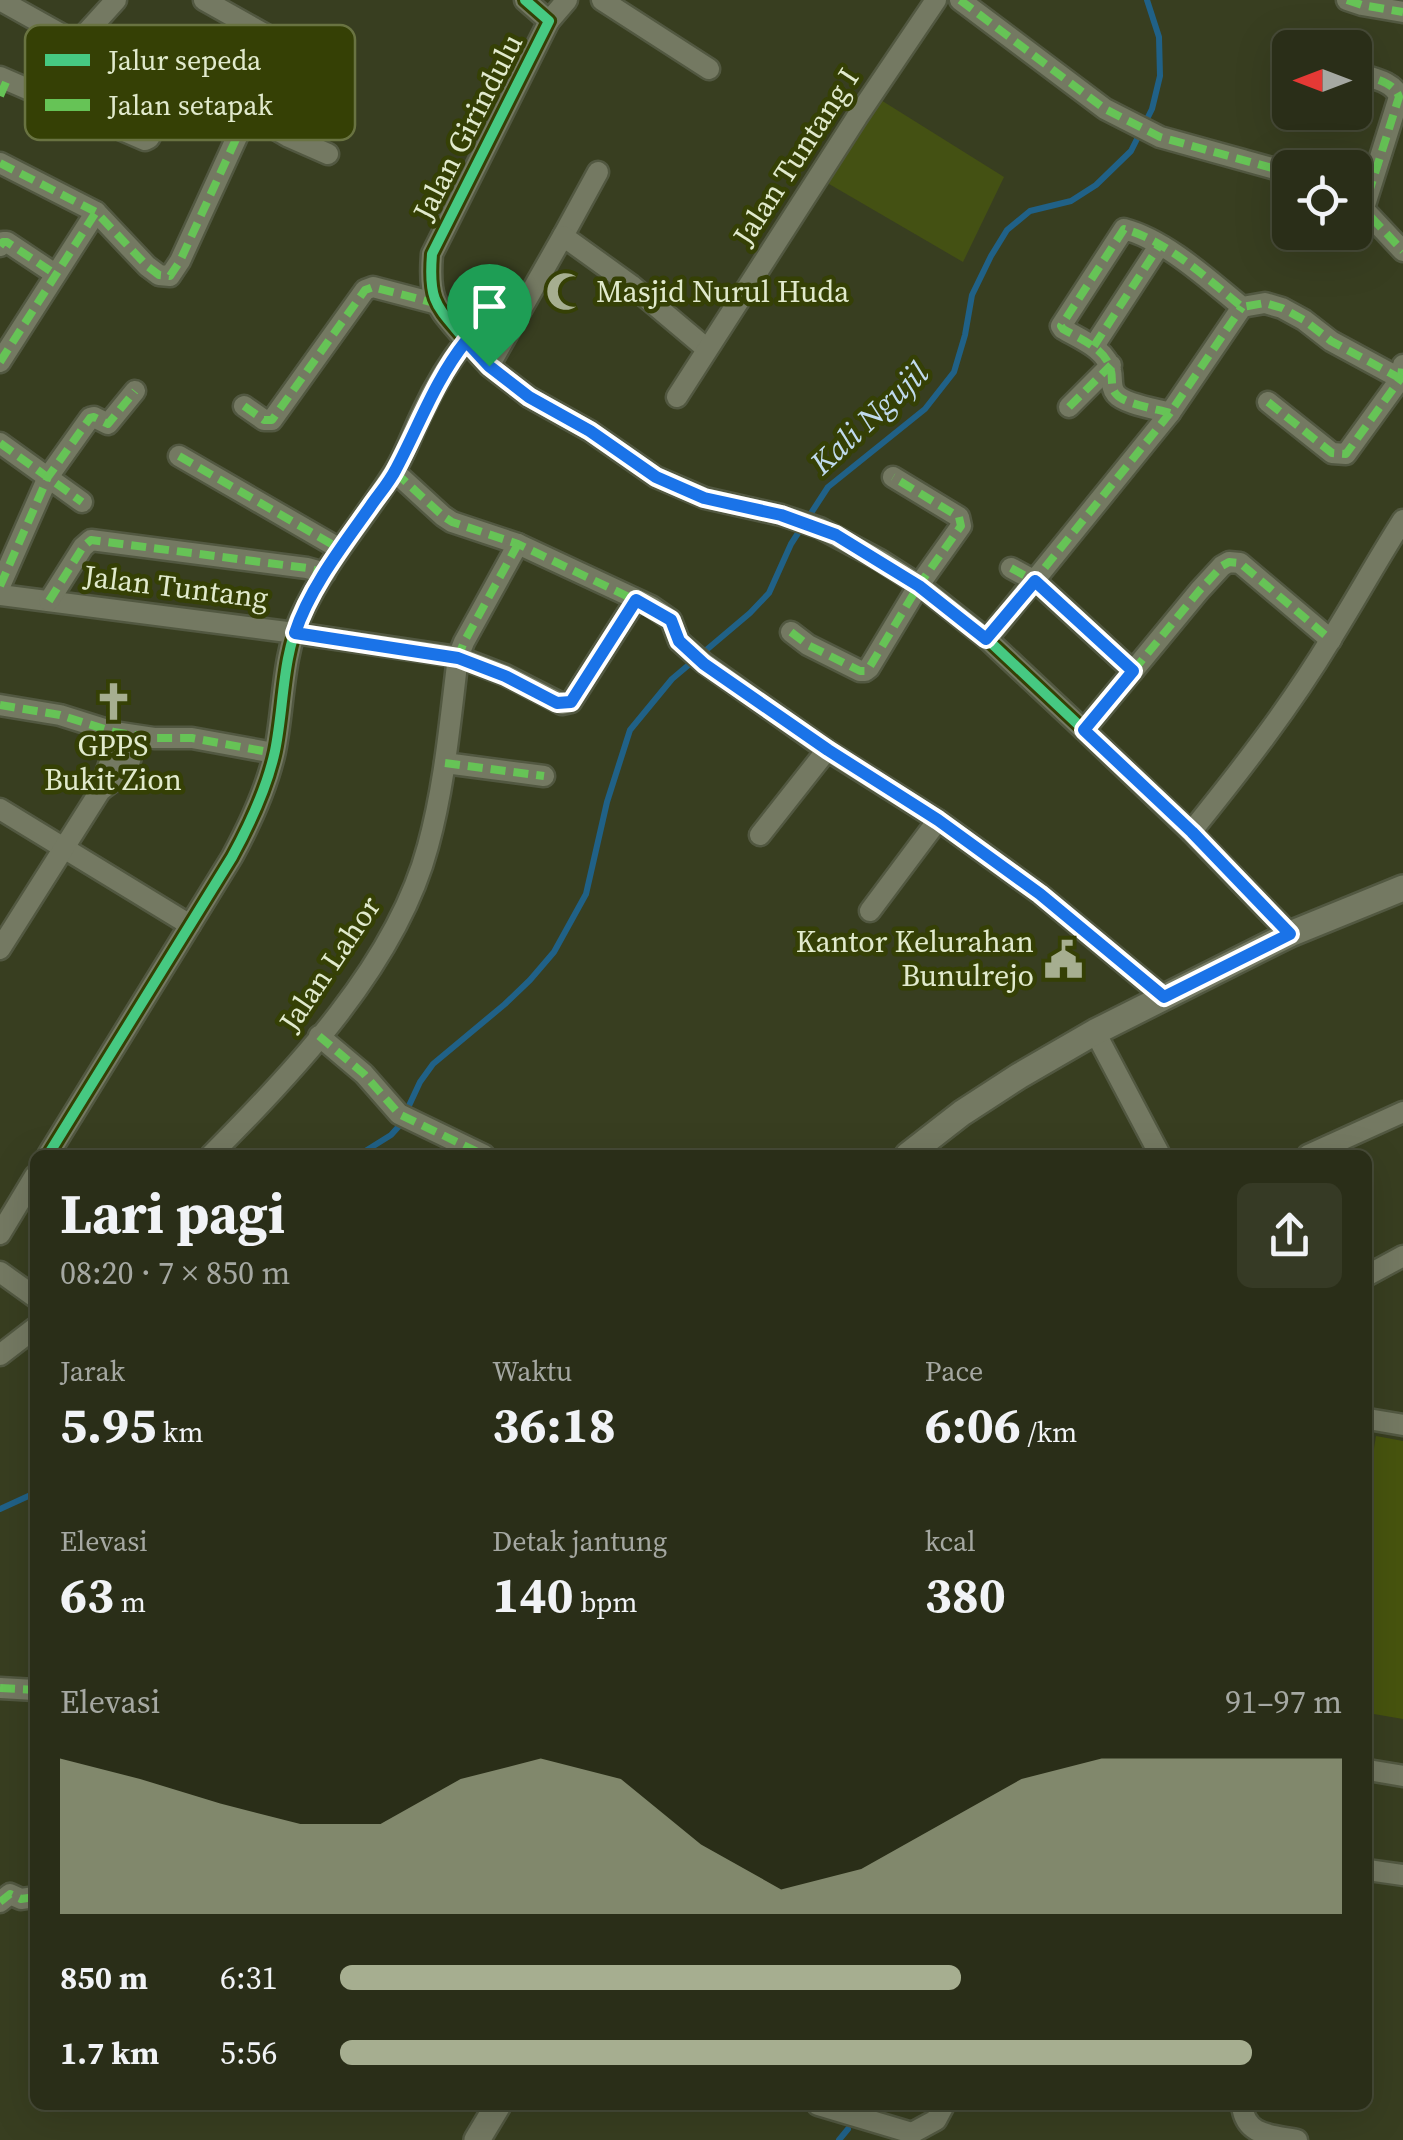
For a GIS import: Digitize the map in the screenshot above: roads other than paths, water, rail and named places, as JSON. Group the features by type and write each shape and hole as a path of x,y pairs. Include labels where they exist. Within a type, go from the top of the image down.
{"street":[{"path":"0,0 45,25"},
{"path":"93,25 116,0"},
{"path":"204,0 248,25"},
{"name":"Jalan Girindulu","path":"434,303 432,254 549,21 525,0"},
{"path":"549,21 568,0"},
{"path":"602,0 710,69"},
{"name":"Jalan Tuntang I","path":"677,397 936,0"},
{"path":"960,0 1105,109 1160,137 1272,168"},
{"path":"1347,0 1403,12"},
{"path":"1372,79 1392,86 1399,97 1372,171"},
{"path":"0,163 96,212 148,266 159,275 170,276 236,140"},
{"path":"296,140 328,154"},
{"path":"489,366 598,172"},
{"path":"0,362 96,212"},
{"path":"1372,217 1403,251"},
{"path":"1170,413 1116,395 1111,365 1094,346 1063,329 1062,322 1121,230 1127,229 1159,246 1242,307"},
{"path":"563,236 631,285 707,349"},
{"path":"0,246 7,242 55,274"},
{"path":"1094,346 1159,246"},
{"path":"244,406 264,420 272,420 365,290 374,287 434,303 489,366 529,397 590,431 656,477 704,498 820,528 919,586 986,639 1084,730 1192,832 1290,934"},
{"path":"986,639 1170,413 1242,307 1265,303 1282,308 1332,340 1402,374 1346,454 1332,453 1268,402"},
{"path":"0,319 18,332"},
{"path":"51,1150 246,830 274,753 289,655 300,616 340,549 395,472 448,363 466,341"},
{"path":"1069,407 1111,365"},
{"path":"0,586 48,477 90,418 108,424 135,392"},
{"path":"0,443 82,502"},
{"path":"179,456 340,549"},
{"path":"395,472 443,516 518,544 671,620 679,641 704,664 938,820 1040,894 1164,997"},
{"path":"790,632 808,645 865,671 961,526 961,520 894,477"},
{"path":"1192,832 1260,744 1331,640 1403,520"},
{"path":"49,601 91,540 325,573"},
{"name":"Jalan Lahor","path":"217,1150 298,1063 379,956 405,910 428,847 445,763 458,658 518,544"},
{"path":"1084,730 1198,592 1229,562 1240,564 1331,640"},
{"path":"1011,568 1035,581 1133,671"},
{"name":"Jalan Tuntang","path":"0,595 458,658 567,704 636,600"},
{"path":"0,705 60,716 132,740 192,738 274,753"},
{"path":"0,949 100,791 124,772 132,758 132,740"},
{"path":"760,835 828,750"},
{"path":"445,763 544,776"},
{"path":"0,809 190,924"},
{"path":"870,911 938,820"},
{"path":"914,1150 962,1112 1095,1032 1290,934 1403,888"},
{"path":"1095,1032 1157,1150"},
{"path":"319,1036 408,1118 474,1150"},
{"path":"1319,1150 1403,1112"},
{"path":"0,1234 30,1184"},
{"path":"1372,1273 1403,1256"},
{"path":"0,1272 30,1293"},
{"path":"0,1355 30,1332"},
{"path":"1372,1420 1403,1425"},
{"path":"0,1688 30,1690"},
{"path":"1372,1771 1403,1776"},
{"path":"1372,1871 1403,1875"},
{"path":"0,1902 10,1894 30,1898"},
{"path":"477,2140 495,2110"},
{"path":"833,2110 912,2137 936,2120 941,2110"},
{"path":"1242,2110 1248,2126 1257,2133 1297,2140"}],"waterway":[{"name":"Kali Ngujil","path":"367,1150 400,1125 433,1064 505,1004 554,952 586,894 607,802 630,730 672,679 769,593 791,544 828,487 925,409 954,372 972,295 1007,230 1030,211 1071,201 1096,185 1131,151 1152,109 1160,76 1159,37 1147,0"},
{"name":"Kali Ngujil","path":"0,1509 30,1495"},
{"path":"839,2140 848,2129"}],"place":[{"name":"Masjid Nurul Huda","path":"566,292"},
{"name":"GPPS Bukit Zion","path":"113,702"},
{"name":"Kantor Kelurahan Bunulrejo","path":"1064,959"}]}
